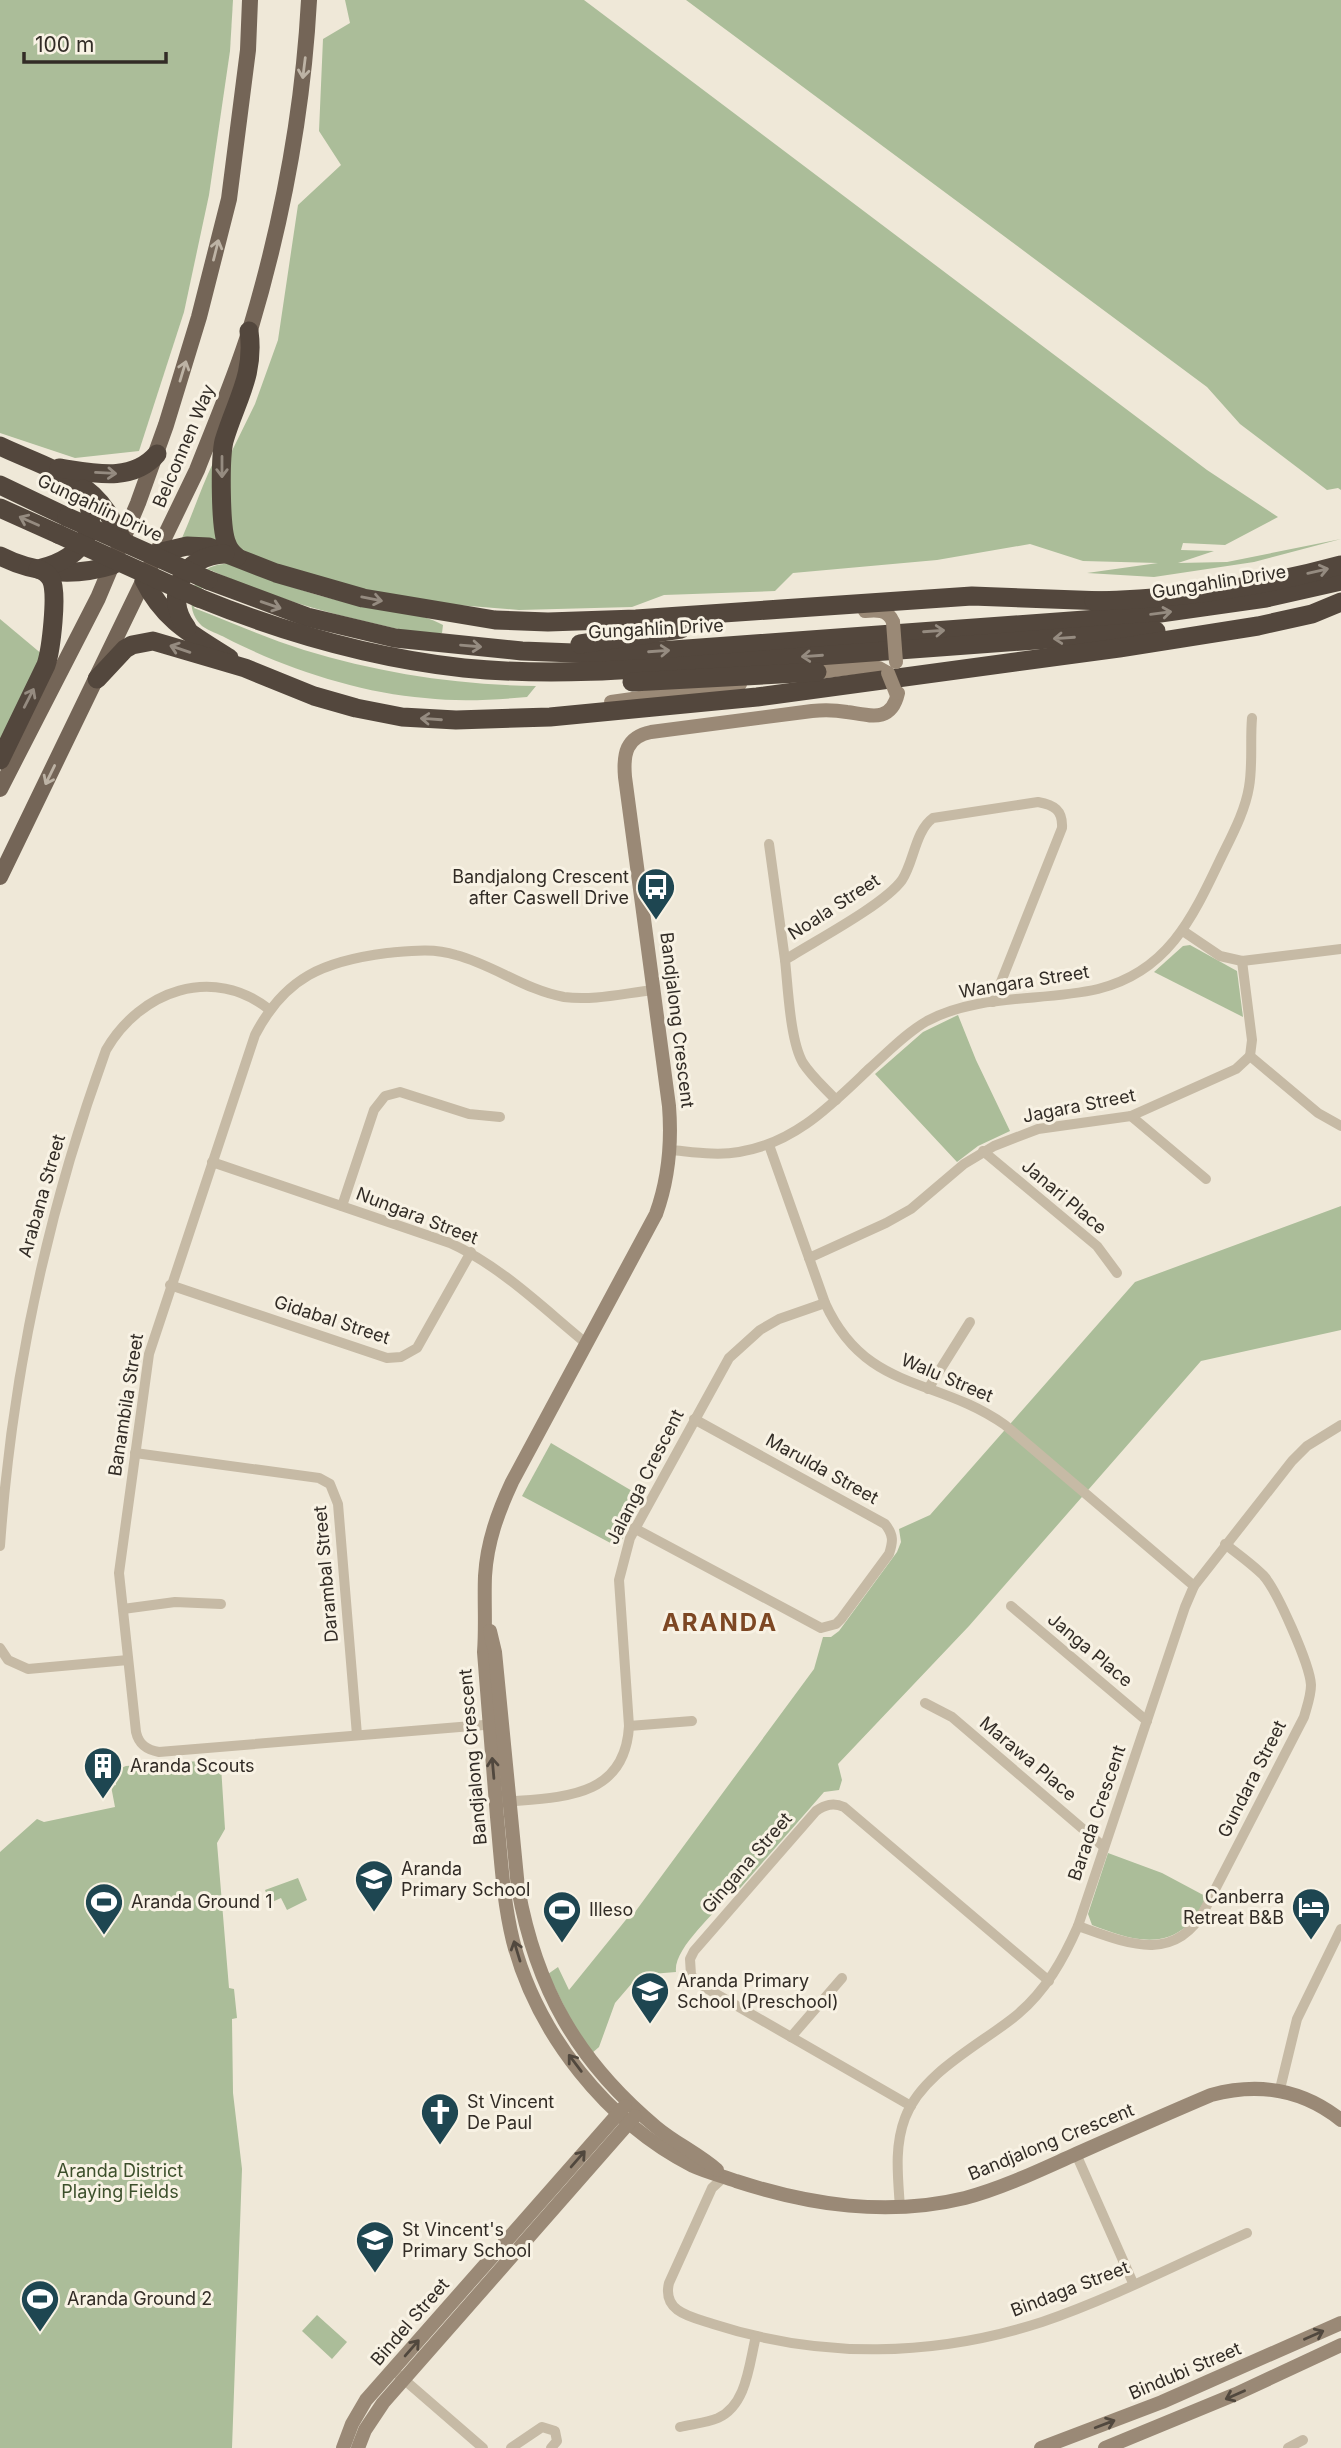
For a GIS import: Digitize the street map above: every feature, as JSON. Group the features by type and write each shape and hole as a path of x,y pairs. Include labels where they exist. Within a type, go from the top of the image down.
{"highway":[{"path":"233,556 225,540 222,461 225,440 250,370 250,331"},
{"path":"0,446 48,466 83,488 107,512 123,541"},
{"path":"48,466 96,473 125,473 143,466 157,454"},
{"name":"Gungahlin Drive","path":"0,485 208,580 307,617 421,642 522,651 600,654 646,652 1107,619 1225,605 1341,581"},
{"path":"38,569 70,557 85,541 91,516 83,488"},
{"path":"0,508 199,598 277,628 374,654 465,668 556,672 632,669 1165,630 1263,617 1341,600"},
{"path":"157,553 193,545 209,547 276,573 363,598 495,620 548,622 636,619 972,596 1105,601"},
{"path":"199,638 188,629 178,612 180,582 188,568 200,560 213,555 233,556"},
{"path":"0,556 49,575 53,587 50,652 0,760"},
{"path":"38,569 82,572 113,565"},
{"path":"893,622 896,615 905,610 972,602 1149,598 1239,588 1341,565"},
{"path":"144,580 162,610 178,625 245,668"},
{"path":"97,679 125,649 150,641 245,668 356,708 402,717 456,720 550,717 735,699 995,667 1258,626 1312,614 1341,600"},
{"path":"522,651 762,619"},
{"path":"465,668 501,678 623,682 817,672"}],"main road":[{"name":"Belconnen Way","path":"0,789 64,667 113,565 157,454 199,317 229,199 248,50 250,0"},
{"name":"Belconnen Way","path":"0,877 197,470 250,331 284,192 297,125 306,57 309,0"},
{"path":"123,541 144,580"},
{"path":"113,565 157,553"}],"street":[{"path":"495,620 512,629 584,630 877,610 890,616 893,622"},
{"name":"Bandjalong Crescent","path":"893,622 897,694 890,709 878,716 828,710 812,711 651,732 639,735 630,742 625,753 624,762 669,1106 671,1150 667,1176 656,1214 500,1508 488,1549 485,1577 487,1619 495,1652 496,1724 503,1802 524,1925 549,2010 577,2067 629,2113 710,2164 724,2177 805,2201 840,2206 900,2207 964,2198 996,2188 1211,2095 1251,2087 1280,2090 1313,2101 1341,2120"},
{"path":"499,720 537,711 817,672 869,666 894,669"},
{"name":"Wangara Street","path":"671,1150 739,1152 769,1145 806,1126 916,1028 944,1013 965,1006 1077,993 1121,981 1161,956 1183,931 1237,824 1246,800 1252,762 1252,718"},
{"name":"Noala Street","path":"836,1100 802,1061 796,1046 785,960 894,890 908,868 925,825 933,818 1038,802 1051,805 1062,816 1062,828 993,1002"},
{"path":"769,844 785,960"},
{"path":"1183,931 1220,956 1242,961 1341,949"},
{"name":"Banambila Street","path":"496,1724 159,1752 144,1747 137,1739 119,1573 149,1354 255,1035 270,1010 299,980 327,965 348,959 415,950 457,955 537,990 567,997 599,997 654,990"},
{"path":"1242,961 1252,1040 1250,1056 1318,1113 1341,1126"},
{"name":"Arabana Street","path":"0,1546 13,1405 35,1288 65,1173 106,1050 135,1013 161,997 190,988 229,989 246,995 270,1010"},
{"name":"Jagara Street","path":"809,1258 911,1209 983,1151 1038,1129 1131,1116 1236,1069 1250,1056"},
{"path":"341,1206 374,1110 385,1096 400,1092 469,1114 500,1117"},
{"path":"1131,1116 1206,1179"},
{"name":"Walu Street","path":"769,1145 825,1303 840,1332 862,1356 881,1369 976,1406 1005,1425 1194,1586"},
{"name":"Janari Place","path":"983,1151 1097,1246 1118,1273"},
{"name":"Nungara Street","path":"212,1162 471,1252 491,1265 587,1344"},
{"name":"Gidabal Street","path":"170,1285 387,1358 401,1357 410,1354 423,1341 471,1252"},
{"name":"Jalanga Crescent","path":"503,1802 570,1796 600,1783 619,1765 628,1743 629,1726 619,1580 622,1559 635,1528 729,1359 743,1343 779,1319 825,1303"},
{"path":"928,1389 970,1322"},
{"name":"Marulda Street","path":"635,1528 821,1628 836,1624 841,1619 889,1554 893,1542 892,1534 885,1524 694,1419"},
{"name":"Barada Crescent","path":"900,2207 897,2157 899,2136 911,2106 933,2078 1018,2014 1049,1981 1066,1954 1078,1926 1194,1586 1225,1544 1307,1446 1341,1425"},
{"name":"Darambal Street","path":"135,1453 319,1478 334,1489 338,1504 357,1735"},
{"name":"Gundara Street","path":"1078,1926 1133,1945 1147,1946 1169,1942 1193,1927 1205,1909 1304,1717 1311,1684 1308,1668 1272,1587 1263,1575 1225,1544"},
{"path":"123,1609 175,1602 221,1604"},
{"name":"Janga Place","path":"1011,1606 1146,1721"},
{"path":"0,1648 8,1660 29,1669 128,1660"},
{"name":"Marawa Place","path":"925,1703 952,1717 1104,1847"},
{"path":"629,1726 692,1721"},
{"name":"Gingana Street","path":"911,2106 696,1982 689,1967 694,1951 816,1811 833,1804 844,1807 1049,1981"},
{"path":"1280,2090 1297,2019 1341,1929"},
{"path":"1330,1950 1341,1956"},
{"path":"791,2037 842,1978"},
{"name":"Bindel Street","path":"351,2446 366,2400 398,2374 629,2113"},
{"path":"1076,2154 1133,2283"},
{"name":"Bindaga Street","path":"724,2177 712,2188 668,2283 668,2300 680,2313 755,2336 815,2347 856,2350 919,2348 961,2343 1044,2321 1247,2233"},
{"name":"Bindubi Street","path":"1041,2448 1162,2402 1341,2323"},
{"path":"680,2427 715,2419 734,2407 743,2388 755,2336"},
{"path":"1105,2448 1236,2394 1341,2345"},
{"path":"398,2374 482,2448"},
{"path":"511,2448 542,2427 555,2431 556,2441 551,2448"},
{"path":"1288,2448 1303,2440"}],"green space":[{"path":"0,0 233,0 230,51 209,195 184,312 139,451 75,458 0,433"},
{"path":"345,0 584,0 1207,470 1278,517 1225,545 1183,543 1181,550 1214,551 1178,563 1227,562 1341,539 1254,562 1154,577 1087,573 1158,563 1083,561 1030,544 937,560 793,573 775,591 664,595 632,607 519,610 395,596 336,583 248,556 236,549 231,536 228,459 255,404 278,340 298,205 341,165 319,131 323,39 350,23"},
{"path":"686,0 1341,0 1341,490 1327,490 1240,424 1207,387"},
{"path":"213,463 220,542 182,538 205,482"},
{"path":"231,563 327,598 433,620 443,625 442,633 405,630 327,612 210,570 194,608 290,645 361,665 448,680 536,686 527,697 476,700 425,698 349,685 272,659 205,628 195,616 191,599 199,577 210,567"},
{"path":"0,619 43,655 0,743"},
{"path":"1190,945 1237,971 1243,1017 1154,972 1183,946"},
{"path":"958,1015 1010,1131 978,1146 957,1162 875,1074 923,1032"},
{"path":"1341,1206 1341,1330 1201,1361 969,1626 838,1764 842,1780 839,1790 824,1792 735,1894 729,1894 681,1952 676,1972 639,1975 615,2003 599,2047 591,2054 582,2042 548,1974 558,1967 569,1990 633,1911 635,1912 814,1669 823,1637 831,1637 839,1631 897,1552 901,1542 899,1529 930,1515 1135,1282"},
{"path":"551,1443 644,1498 618,1547 522,1496"},
{"name":"Aranda District Playing Fields","path":"215,1760 221,1766 225,1829 217,1843 229,1988 234,1989 237,2018 232,2019 233,2093 242,2169 232,2448 0,2448 0,1852 37,1819 44,1822 115,1807 111,1786 116,1785 113,1771 126,1766"},
{"path":"1108,1853 1162,1873 1207,1897 1188,1925 1165,1938 1153,1940 1129,1937 1092,1925 1088,1914"},
{"path":"298,1878 307,1900 287,1910 281,1898 270,1903 265,1890"},
{"path":"317,2315 347,2342 332,2359 302,2331"}],"place":[{"name":"Bandjalong Crescent after Caswell Drive","path":"656,921"},
{"name":"Aranda Scouts","path":"103,1800"},
{"name":"Aranda Primary School","path":"374,1913"},
{"name":"Aranda Ground 1","path":"104,1936"},
{"name":"Canberra Retreat B&B","path":"1311,1941"},
{"name":"Illeso","path":"562,1944"},
{"name":"Aranda Primary School (Preschool)","path":"650,2025"},
{"name":"St Vincent De Paul","path":"440,2146"},
{"name":"St Vincent's Primary School","path":"375,2274"},
{"name":"Aranda Ground 2","path":"40,2333"}],"district":[{"name":"ARANDA","path":"720,1623"}]}
